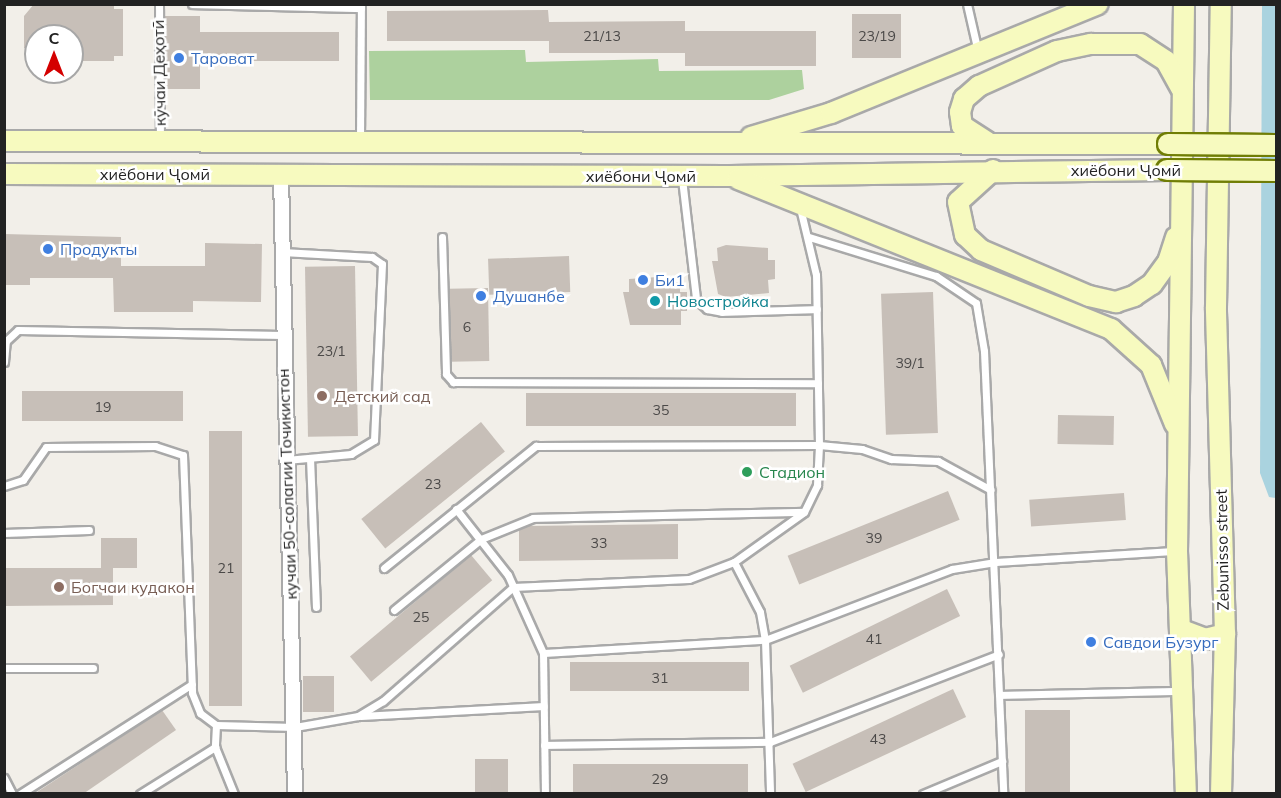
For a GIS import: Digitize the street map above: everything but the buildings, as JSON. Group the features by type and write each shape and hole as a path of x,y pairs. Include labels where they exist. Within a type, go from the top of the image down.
{"main road":[{"path":"730,143 831,113 1098,4"},
{"path":"1184,4 1181,442 1176,551 1182,630 1186,794"},
{"name":"Zebunisso street","path":"1221,4 1216,307 1225,634 1221,794"},
{"path":"992,144 962,126 960,112 964,99 980,86 1057,51 1091,44 1140,44 1166,61 1182,91"},
{"name":"хиёбони Ҷомӣ","path":"4,141 1276,145"},
{"name":"хиёбони Ҷомӣ","path":"4,174 730,176 993,170 1276,171"},
{"path":"993,170 958,202 965,235 981,250 1089,296 1116,302 1152,284 1168,262 1181,219"},
{"path":"730,176 1111,329 1151,365 1181,442"},
{"path":"1182,630 1205,639 1225,634"}],"street":[{"name":"кучаи 50-солагии Точикистон","path":"281,174 282,335 295,727 295,794"}],"lane":[{"name":"кӯчаи Деҳотӣ","path":"159,4 160,142"},
{"path":"192,4 361,6 360,142"},
{"path":"967,4 979,54"},
{"path":"682,176 696,299 707,309 722,312 817,309"},
{"path":"358,716 383,701 513,587 689,579 734,562 804,512 817,485 819,445 817,309 809,237 798,203"},
{"path":"442,237 446,374 453,382 818,383"},
{"path":"809,237 936,276 976,303 984,351 999,654 1003,794"},
{"path":"282,252 372,257 382,264 374,440 351,454 286,460"},
{"path":"4,362 6,341 18,330 282,335"},
{"path":"384,568 536,446 819,445 862,449 891,459 938,461 991,490"},
{"path":"4,486 24,480 46,447 155,446 183,455 193,703 216,726 295,727 358,716 544,706"},
{"path":"310,458 316,607"},
{"path":"456,509 482,539 513,587 543,653 545,794"},
{"path":"394,610 482,539 533,518 804,512"},
{"path":"4,533 89,530"},
{"path":"543,653 765,640 952,569 995,562 1176,551"},
{"path":"734,562 760,612 765,640 770,794"},
{"path":"544,745 770,742 999,654"},
{"path":"4,668 93,668"},
{"path":"20,794 192,684"},
{"path":"1000,695 1182,691"},
{"path":"216,726 214,747 234,794"},
{"path":"140,794 214,747"},
{"path":"923,794 1002,761"},
{"path":"4,778 12,794"}],"green space":[{"path":"525,50 526,62 658,59 659,71 802,70 804,89 769,100 370,100 369,51"}],"water":[{"path":"1276,4 1276,498 1269,497 1260,473 1262,5"}],"place":[{"name":"Тароват","path":"179,58"},
{"name":"Продукты","path":"48,249"},
{"name":"Би1","path":"643,280"},
{"name":"Душанбе","path":"481,296"},
{"name":"Новостройка","path":"655,301"},
{"name":"Детский сад","path":"322,396"},
{"name":"Стадион","path":"747,472"},
{"name":"Богчаи кудакон","path":"59,587"},
{"name":"Савдои Бузург","path":"1091,642"}]}
